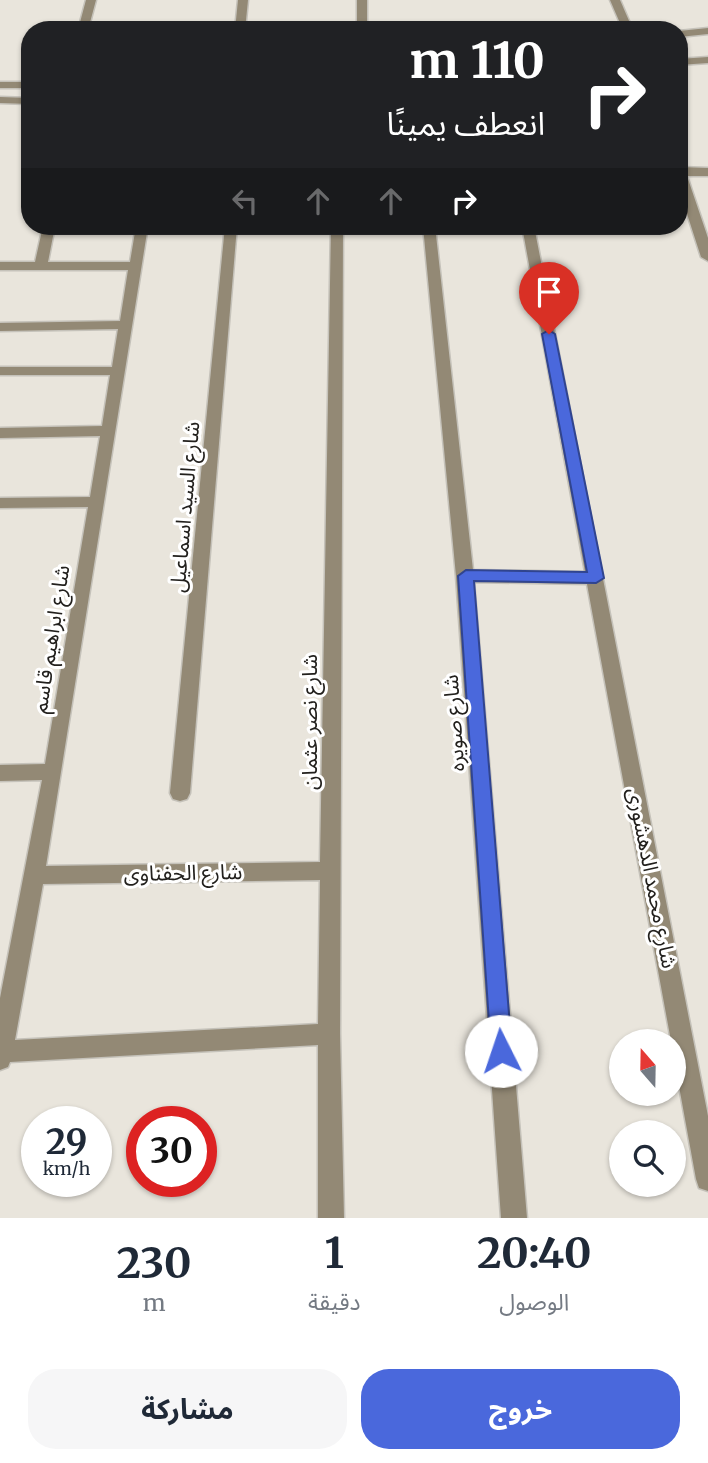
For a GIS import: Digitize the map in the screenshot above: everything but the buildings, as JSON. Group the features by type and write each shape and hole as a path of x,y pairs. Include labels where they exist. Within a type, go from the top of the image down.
{"street":[{"path":"85,21 91,0"},
{"path":"241,21 243,0"},
{"path":"362,0 362,21"},
{"path":"615,0 624,21"},
{"path":"688,33 708,32"},
{"path":"688,61 708,60"},
{"path":"0,85 21,85"},
{"path":"0,100 21,101"},
{"path":"688,172 708,172"},
{"path":"688,195 706,242 708,257"},
{"path":"40,266 47,235"},
{"name":"شارع ابراهيم قاسم","path":"0,1059 53,772 141,235"},
{"name":"شارع السيد اسماعيل","path":"180,793 230,235"},
{"name":"شارع نصر عثمان","path":"331,1218 329,1034 337,235"},
{"name":"شارع صويره","path":"430,235 466,576 514,1218"},
{"name":"شارع محمد الدهشورى","path":"530,235 708,1179"},
{"path":"0,266 136,266"},
{"path":"0,327 127,325"},
{"path":"0,371 118,371"},
{"path":"0,433 108,431"},
{"path":"0,503 96,502"},
{"path":"466,576 596,578"},
{"path":"0,774 53,772"},
{"name":"شارع الحفناوى","path":"35,876 332,871"},
{"path":"0,1052 329,1034"}],"route":[{"path":"501,1051 466,576 596,578 549,334"}]}
